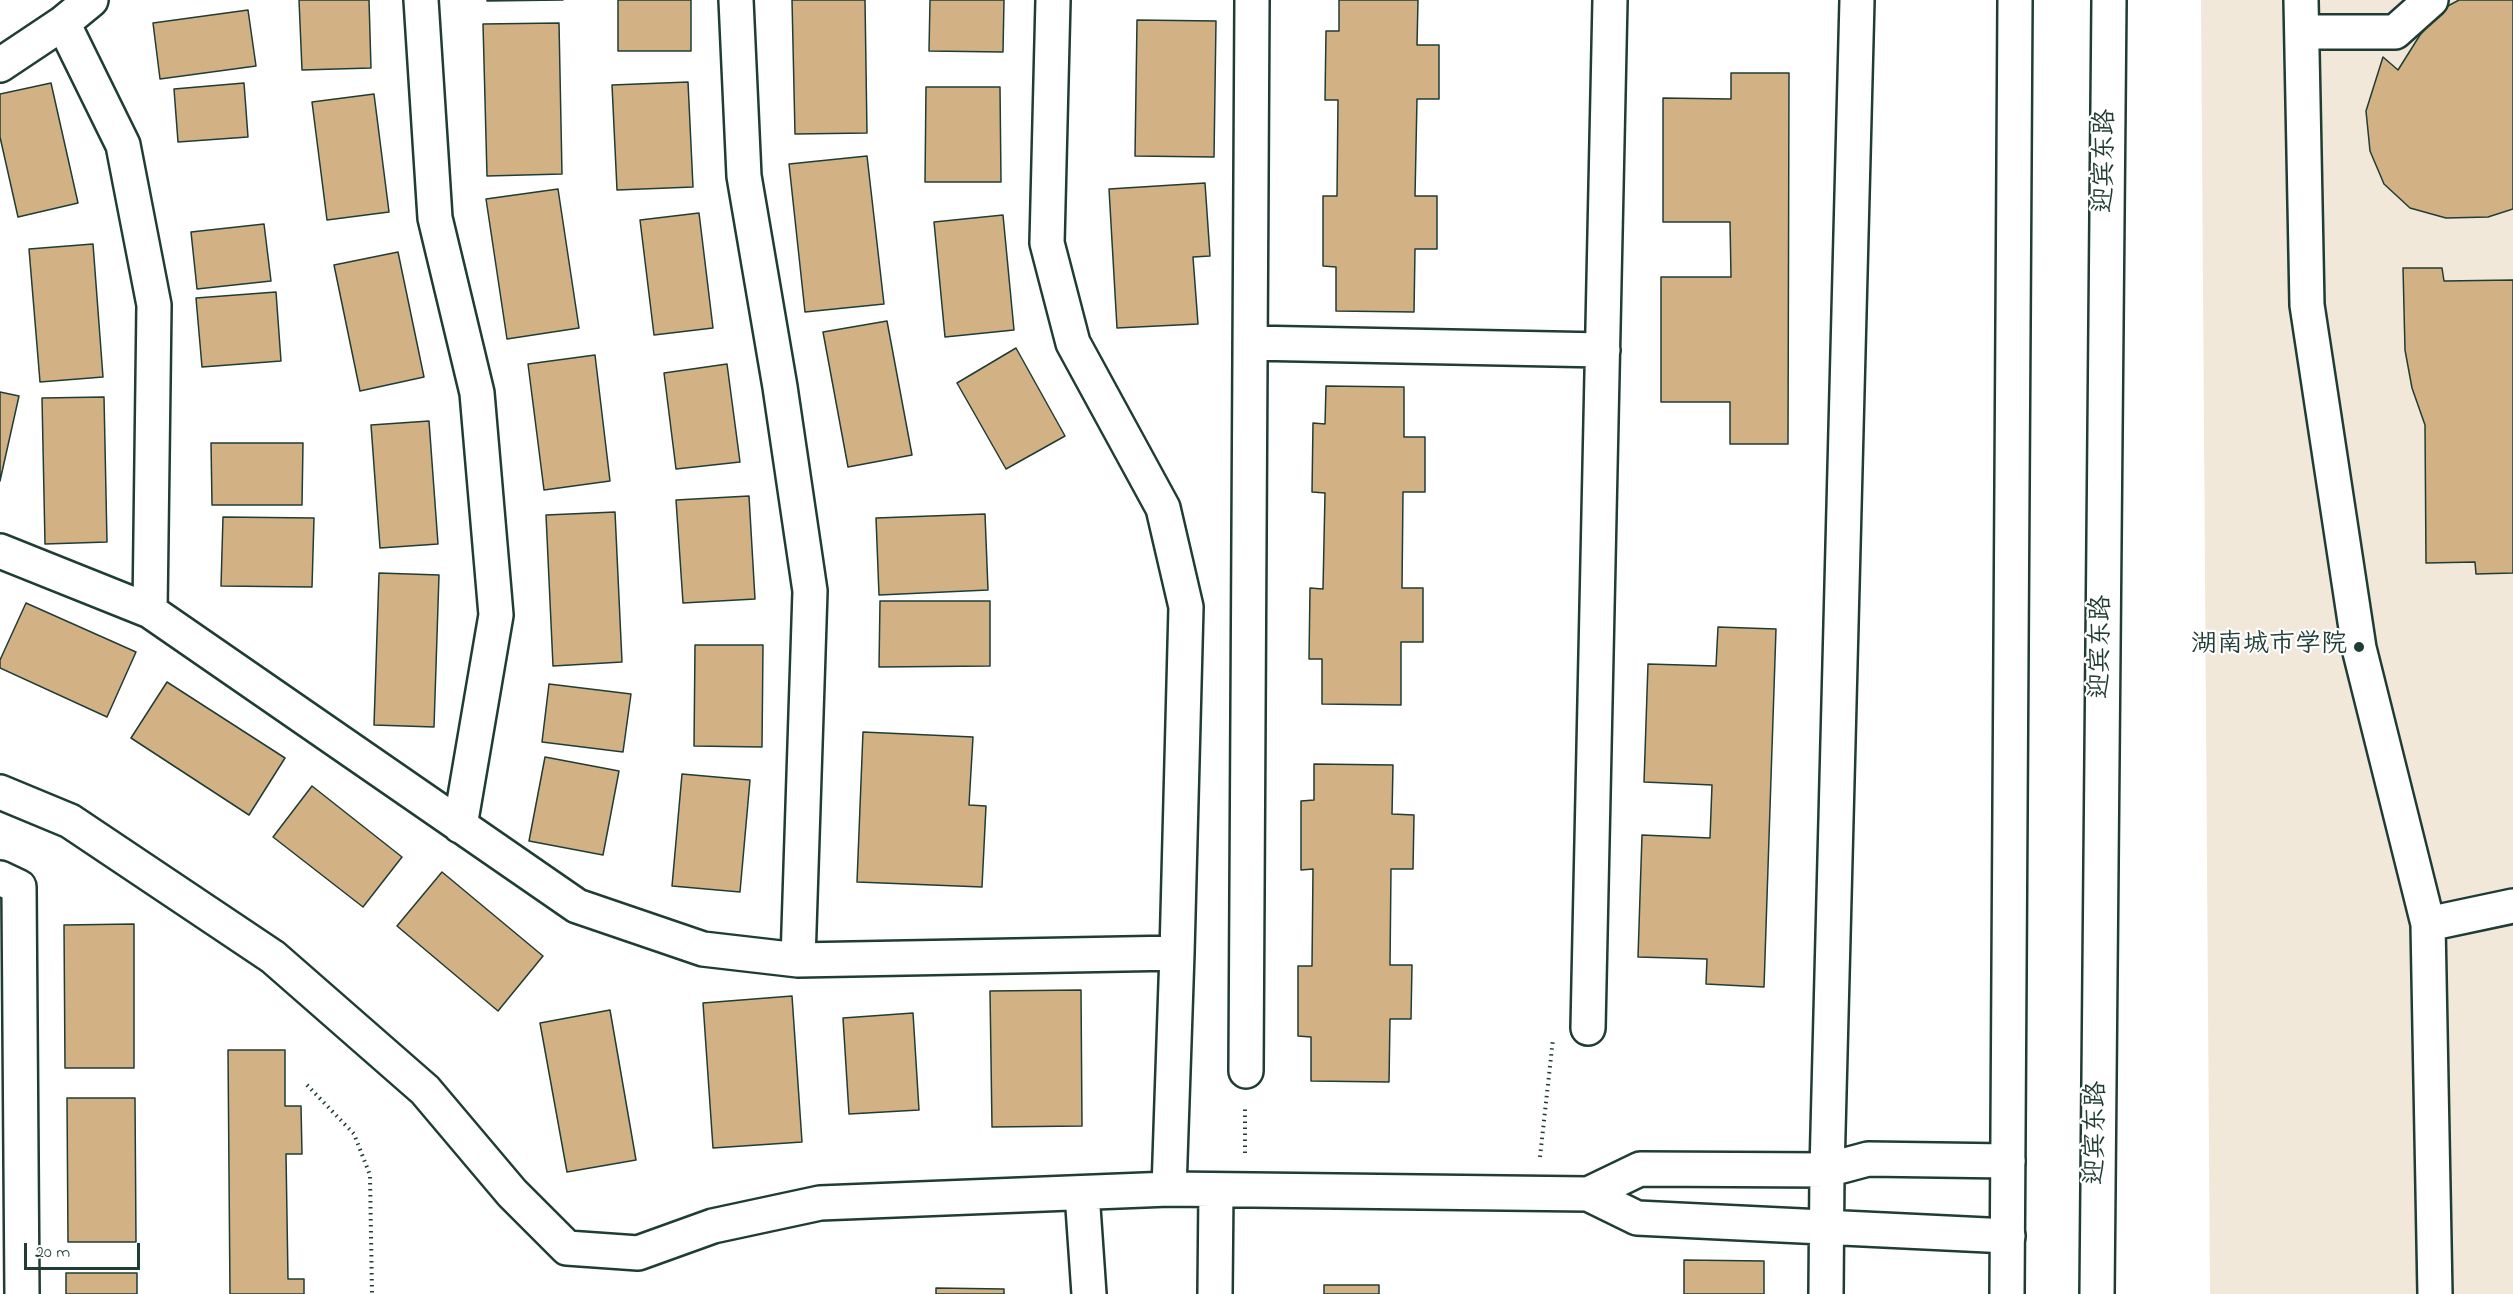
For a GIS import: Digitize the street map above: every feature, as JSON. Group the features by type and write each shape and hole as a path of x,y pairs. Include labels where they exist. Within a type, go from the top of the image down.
{"main road":[{"path":"0,65 63,23 91,0"},
{"path":"421,0 435,218 477,393 496,615 460,826"},
{"path":"736,0 744,176 782,399 810,591 798,960"},
{"path":"1053,0 1047,243 1073,343 1163,508 1186,607 1169,1189"},
{"path":"1246,1071 1252,0"},
{"path":"1588,1028 1610,0"},
{"path":"1826,1294 1827,1170 1857,0"},
{"path":"2007,1294 2015,0"},
{"name":"迎宾东路","path":"2097,1294 2109,0"},
{"path":"2301,0 2307,305 2359,648 2428,924 2434,1294"},
{"path":"2302,32 2395,32 2431,0"},
{"path":"63,23 123,145 154,305 150,611"},
{"path":"1250,343 1603,351"},
{"path":"0,551 150,611 577,906 703,949 798,960 1177,953"},
{"path":"0,792 70,821 273,957 424,1090 512,1193 567,1248 638,1253 713,1226 820,1203 1169,1189 1588,1194 1640,1169 1827,1170 1868,1159 2008,1161"},
{"path":"0,878 19,887 22,1294"},
{"path":"2428,924 2513,906"},
{"path":"1215,1294 1230,1190"},
{"path":"1082,1193 1089,1294"},
{"path":"1588,1194 1636,1218 2008,1236"}],"path":[{"path":"1536,1194 1553,1037 1588,1028"},
{"path":"1230,1190 1246,1071"},
{"path":"307,1085 354,1134 370,1175 372,1294"}],"shaded area":[{"name":"湖南城市学院","path":"2201,0 2513,0 2513,1294 2210,1294"}],"building":[{"path":"299,0 369,0 371,68 302,70"},
{"path":"487,0 563,0 487,1"},
{"path":"618,0 691,0 691,51 618,51"},
{"path":"792,0 865,0 867,133 795,134"},
{"path":"930,0 1004,0 1003,52 929,51"},
{"path":"1339,0 1418,0 1417,45 1439,45 1439,99 1417,99 1415,196 1437,196 1437,249 1415,249 1414,312 1336,311 1336,267 1323,266 1323,196 1337,196 1338,100 1325,100 1326,31 1339,31"},
{"path":"2459,0 2513,0 2513,209 2488,217 2446,218 2410,208 2384,184 2370,151 2366,111 2383,57 2398,70 2420,35 2444,8"},
{"path":"248,10 256,66 160,79 153,23"},
{"path":"1137,20 1216,21 1214,157 1135,156"},
{"path":"559,23 562,174 487,176 483,24"},
{"path":"1731,73 1789,73 1788,444 1730,444 1730,402 1661,402 1661,277 1731,277 1730,222 1663,222 1663,98 1731,99"},
{"path":"688,82 693,187 617,190 612,85"},
{"path":"51,83 78,203 18,217 0,137 0,94"},
{"path":"244,83 248,137 178,142 174,89"},
{"path":"926,87 1000,87 1001,182 925,182"},
{"path":"374,94 389,212 327,220 312,102"},
{"path":"867,156 884,304 805,312 789,164"},
{"path":"1205,183 1210,256 1193,257 1198,324 1117,328 1109,189"},
{"path":"558,189 579,328 507,339 486,199"},
{"path":"699,213 713,328 654,335 640,220"},
{"path":"1003,215 1014,330 945,337 934,222"},
{"path":"264,224 271,281 197,289 191,232"},
{"path":"93,244 103,377 40,382 29,249"},
{"path":"398,252 424,377 360,391 334,265"},
{"path":"2403,268 2442,268 2444,281 2513,280 2513,573 2476,574 2475,562 2426,563 2425,425 2412,388 2405,350"},
{"path":"276,292 281,361 202,367 196,298"},
{"path":"887,321 912,455 848,467 823,332"},
{"path":"1016,348 1065,436 1006,469 957,383"},
{"path":"595,355 610,481 544,490 528,364"},
{"path":"727,364 740,462 676,469 664,373"},
{"path":"1326,386 1404,387 1404,437 1425,437 1425,492 1403,492 1402,588 1423,588 1423,642 1401,642 1401,705 1322,704 1322,659 1309,659 1310,588 1323,589 1325,493 1312,492 1313,423 1325,424"},
{"path":"0,392 19,396 0,481"},
{"path":"104,397 107,542 45,544 42,398"},
{"path":"429,421 438,544 380,548 371,425"},
{"path":"211,443 303,443 302,505 212,505"},
{"path":"749,496 755,599 683,603 676,500"},
{"path":"615,512 622,662 553,666 546,515"},
{"path":"985,514 988,590 879,595 876,518"},
{"path":"223,517 314,518 312,587 221,586"},
{"path":"379,573 439,575 434,727 374,725"},
{"path":"880,601 990,601 990,666 879,667"},
{"path":"26,603 136,652 107,717 0,668 0,660"},
{"path":"1718,627 1776,629 1764,987 1706,984 1707,959 1638,957 1642,835 1710,838 1712,785 1644,782 1648,664 1716,666"},
{"path":"695,645 763,645 762,747 694,746"},
{"path":"167,682 285,758 249,815 131,738"},
{"path":"549,684 631,694 623,752 542,742"},
{"path":"863,732 973,737 969,805 986,806 982,887 857,882"},
{"path":"545,757 619,771 603,855 529,841"},
{"path":"1314,764 1393,765 1392,814 1414,815 1413,869 1391,869 1390,965 1412,965 1411,1019 1390,1019 1389,1082 1311,1081 1311,1037 1298,1036 1298,966 1312,966 1313,869 1301,870 1301,801 1314,800"},
{"path":"682,774 750,780 740,892 672,886"},
{"path":"312,786 402,857 363,907 273,837"},
{"path":"442,872 543,956 498,1011 397,926"},
{"path":"134,924 134,1068 65,1068 64,925"},
{"path":"1081,990 1082,1126 992,1127 990,991"},
{"path":"792,996 802,1142 713,1148 703,1003"},
{"path":"610,1010 636,1160 567,1172 540,1023"},
{"path":"913,1013 919,1110 849,1114 843,1018"},
{"path":"228,1050 285,1050 285,1106 301,1106 302,1154 286,1154 288,1279 304,1279 304,1294 230,1294"},
{"path":"67,1098 135,1098 136,1242 68,1242"},
{"path":"1684,1260 1764,1261 1764,1294 1684,1294"},
{"path":"66,1273 137,1273 137,1294 66,1294"},
{"path":"1324,1285 1379,1285 1379,1294 1324,1294"},
{"path":"936,1288 1004,1289 1004,1294 936,1294"}],"place":[{"name":"湖南城市学院","path":"2359,647"}]}
